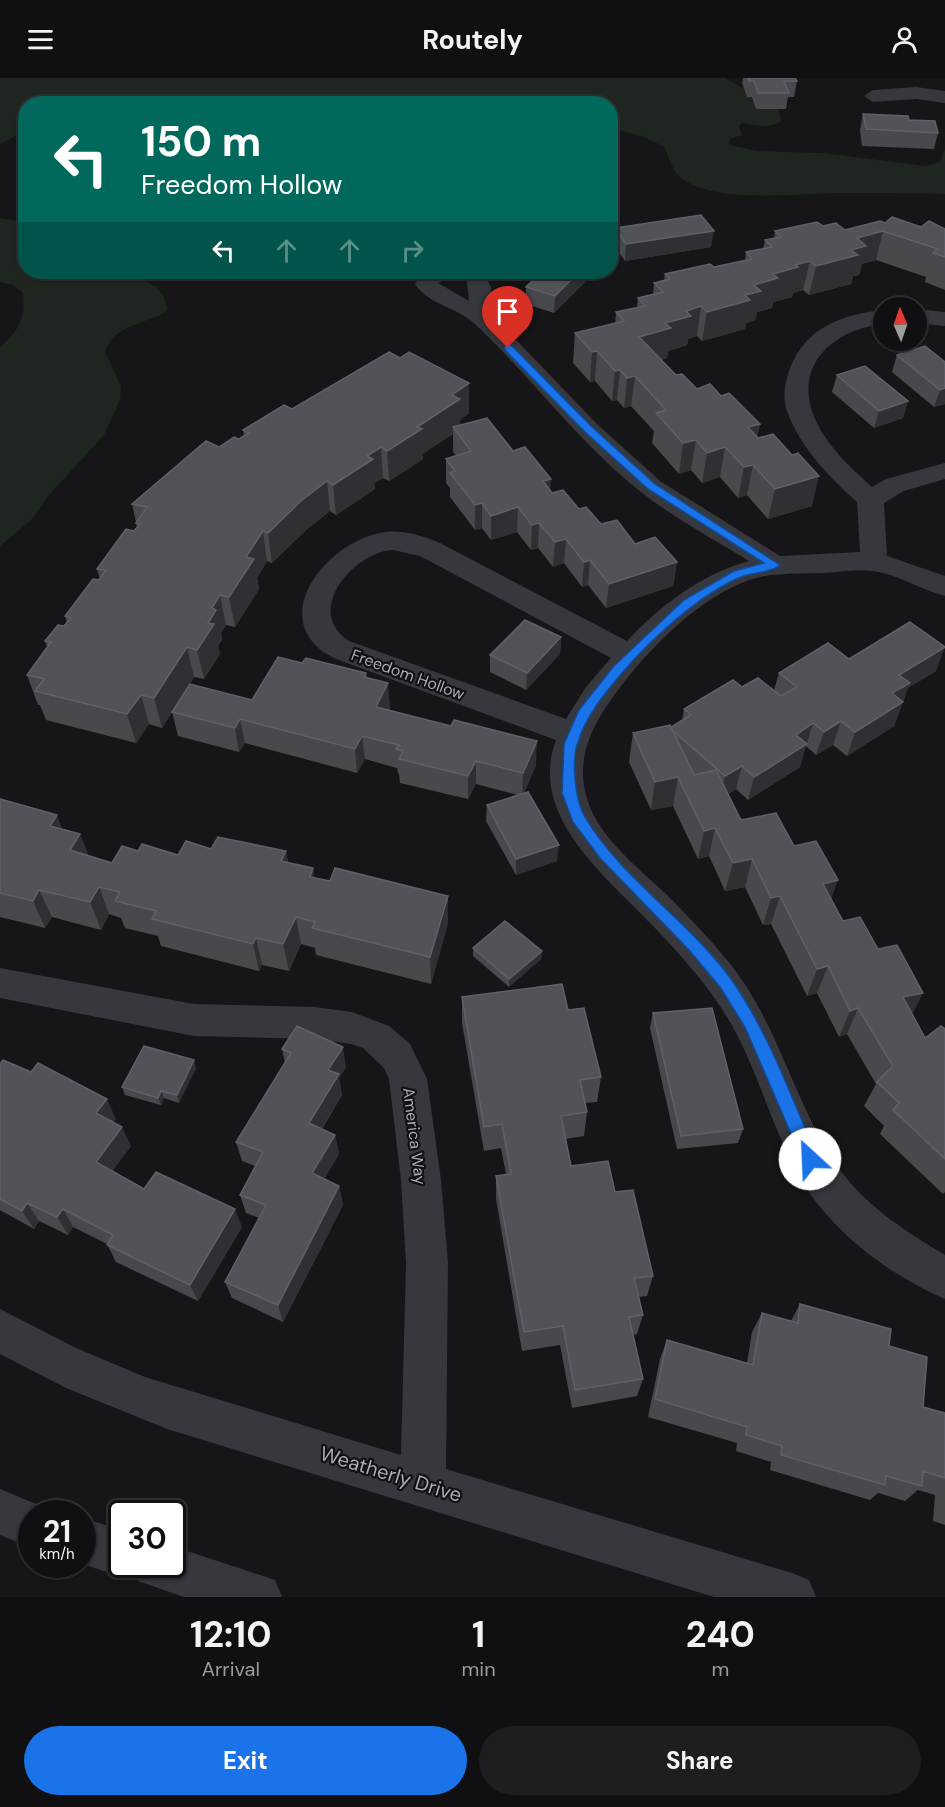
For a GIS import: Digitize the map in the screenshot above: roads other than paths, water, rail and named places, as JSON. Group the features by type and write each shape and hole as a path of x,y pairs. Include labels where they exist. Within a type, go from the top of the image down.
{"street":[{"path":"873,96 916,93 945,97"},
{"path":"429,279 426,284 480,317 588,429 651,487 774,565"},
{"path":"478,279 481,293 480,317"},
{"path":"873,318 854,321 825,334 814,344 802,364 796,388 800,412 818,442 834,464 870,499 874,562"},
{"path":"927,318 945,320"},
{"path":"870,499 895,485 945,471"},
{"name":"Freedom Hollow","path":"575,734 350,654 326,639 315,619 318,599 330,574 351,554 380,540 413,543 446,556 476,575 631,656"},
{"path":"945,587 874,562 774,565 738,573 688,602 631,656 583,713 570,744 568,767 569,793 578,818 605,854 694,946 725,983 751,1024 810,1159 839,1200 881,1239 945,1278"},
{"name":"America Way","path":"0,983 194,1020 315,1023 352,1028 376,1037 397,1056 408,1079 428,1263 423,1484"},
{"name":"Weatherly Drive","path":"0,1330 38,1354 116,1389 167,1407 792,1597"},
{"path":"0,1512 18,1519"},
{"path":"186,1574 258,1597"}]}
